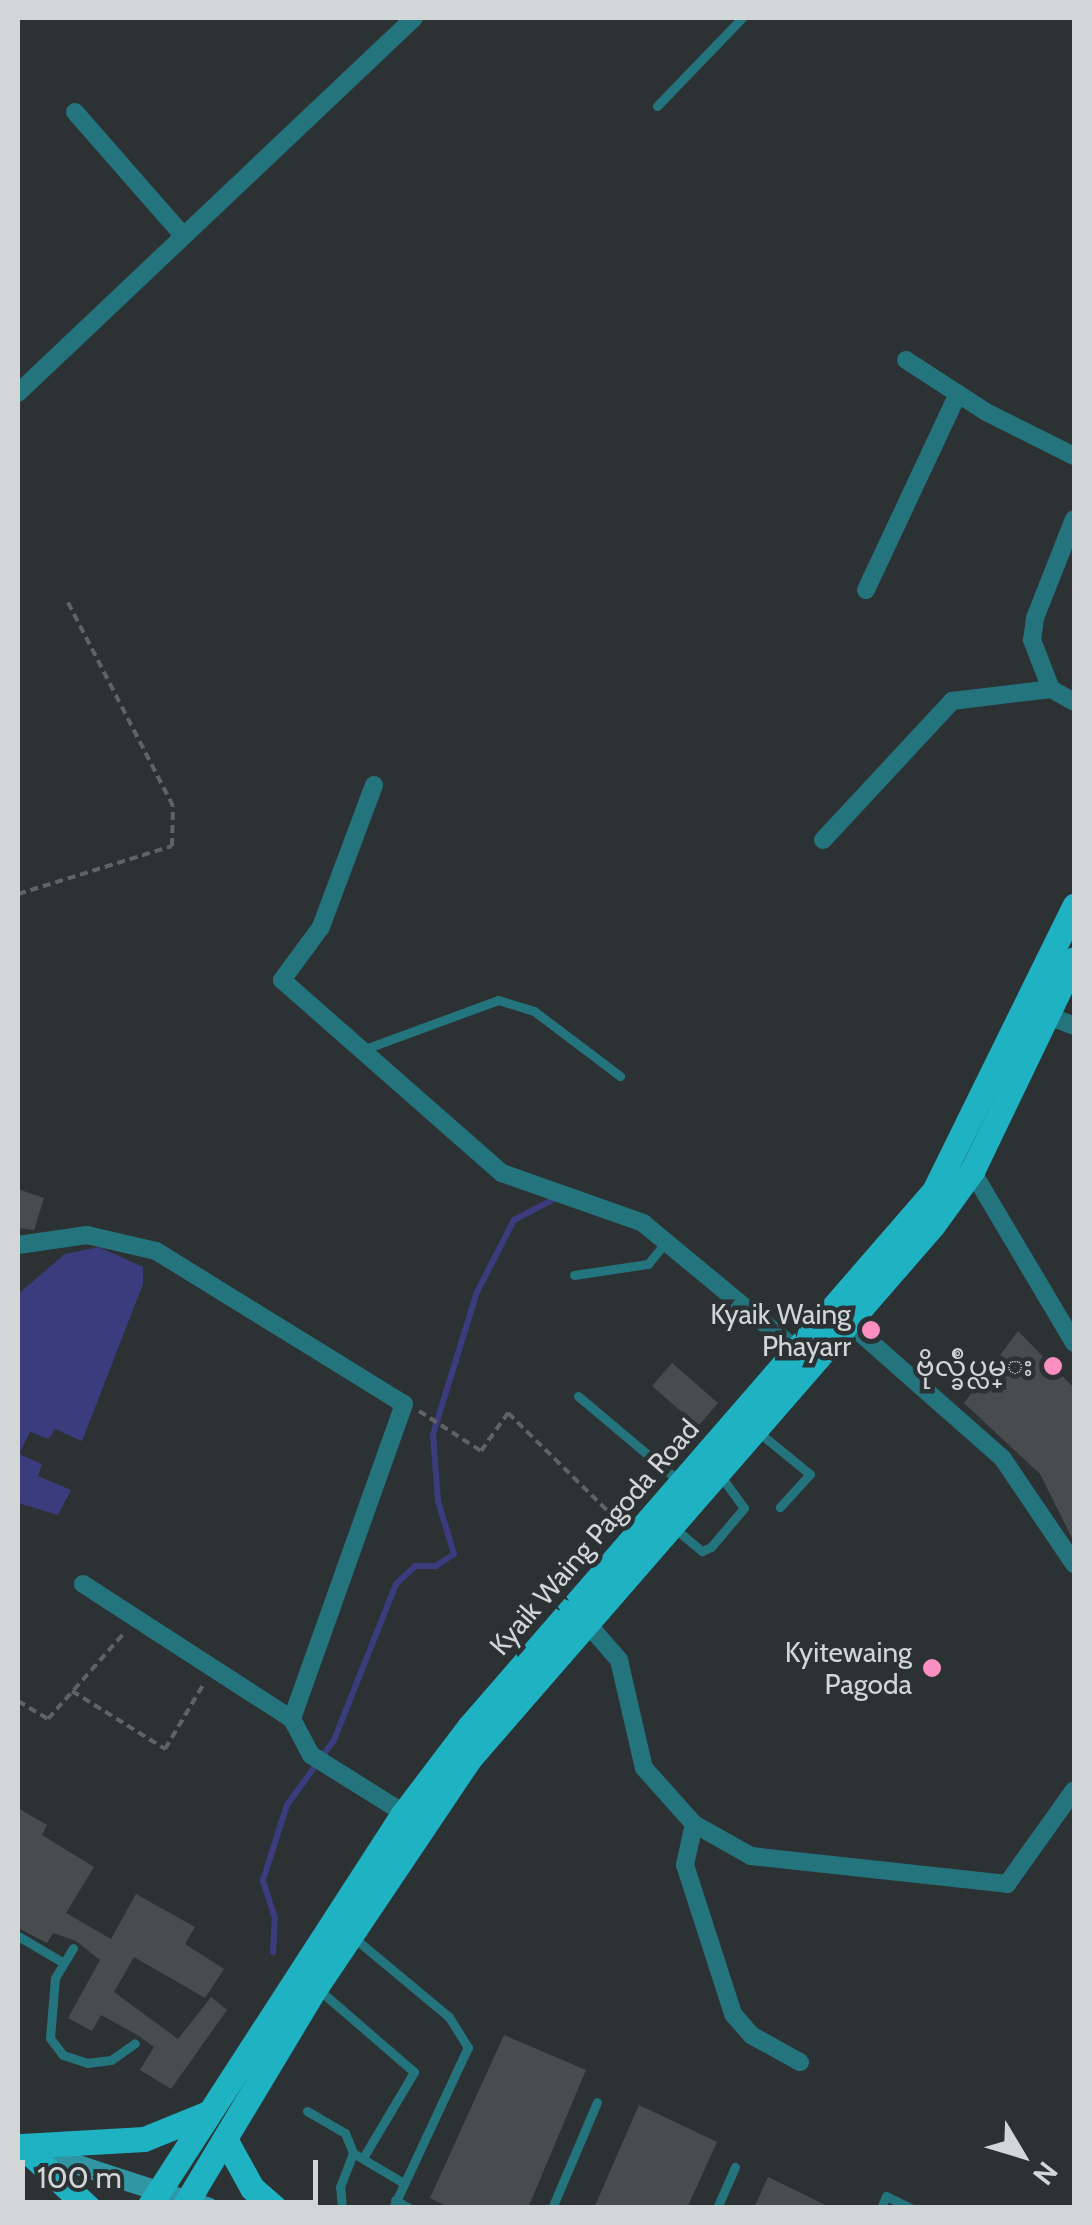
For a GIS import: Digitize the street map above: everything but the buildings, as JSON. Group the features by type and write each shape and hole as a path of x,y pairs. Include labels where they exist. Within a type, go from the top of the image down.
{"main road":[{"name":"Kyaik Waing Pagoda Road","path":"154,2199 208,2113 413,1819 633,1536 688,1490 718,1473 849,1323 972,1171 1074,906"},
{"name":"Kyaik Waing Pagoda Road","path":"193,2205 225,2139 350,1935 413,1819 671,1526 688,1490 798,1350 934,1191 1036,1011 1074,959"},
{"path":"20,2146 144,2140 208,2113"},
{"path":"225,2139 252,2188 275,2208"},
{"path":"20,2146 154,2199 193,2205"},
{"path":"20,2146 89,2208"}],"street":[{"path":"18,393 181,233 414,18"},
{"path":"75,112 181,233"},
{"path":"906,360 958,394 1074,456"},
{"path":"866,590 958,394"},
{"path":"1050,689 1032,640 1035,618 1074,520"},
{"path":"823,840 952,701 1050,689 1074,702"},
{"path":"374,785 321,927 281,976 502,1173 643,1224 798,1350"},
{"path":"1036,1011 1074,1026"},
{"path":"972,1171 1074,1342"},
{"path":"18,1245 87,1235 156,1251 404,1404 292,1719"},
{"path":"849,1323 1002,1460 1074,1564"},
{"path":"83,1584 292,1719 311,1755 413,1819"},
{"path":"586,1622 619,1660 644,1768 694,1824 750,1856 1008,1884 1074,1790"},
{"path":"694,1824 686,1865 733,2014 751,2035 800,2062"}],"lane":[{"path":"657,106 742,18"},
{"path":"365,1049 498,1000 534,1011 620,1076"},
{"path":"574,1275 648,1264 666,1242"},
{"path":"578,1396 688,1490"},
{"path":"756,1430 810,1474 780,1507"},
{"path":"671,1526 702,1551 711,1547 744,1508 718,1473"},
{"path":"350,1935 466,2036 394,2204 409,2208"},
{"path":"18,1936 64,1963"},
{"path":"73,1948 64,1963 50,2008 50,2038 63,2055 87,2063 111,2060 135,2043"},
{"path":"316,1987 414,2072 364,2158"},
{"path":"552,2208 597,2102"},
{"path":"307,2110 345,2133 353,2153 340,2187 342,2208"},
{"path":"353,2153 402,2182"},
{"path":"717,2208 735,2167"},
{"path":"881,2208 886,2196 911,2208"}],"path":[{"path":"18,894 172,846 173,806 66,599"},
{"path":"404,1404 480,1451 508,1413 633,1536"},
{"path":"18,1700 48,1719 137,1618"},
{"path":"72,1691 165,1749 214,1668"}],"shaded area":[{"path":"99,1247 143,1267 143,1284 82,1441 55,1429 49,1439 30,1432 19,1454 42,1464 38,1476 71,1490 58,1515 18,1503 18,1294 65,1254"}],"waterway":[{"path":"273,1952 275,1918 263,1880 287,1805 334,1740 396,1584 415,1566 436,1566 454,1554 438,1501 433,1434 477,1292 514,1220 554,1199"}],"place":[{"name":"Kyaik Waing Phayarr","path":"871,1330"},
{"name":"ဗိုလ္ခ်ဳပ္လမ္း","path":"1053,1366"},
{"name":"Kyitewaing Pagoda","path":"932,1668"}]}
